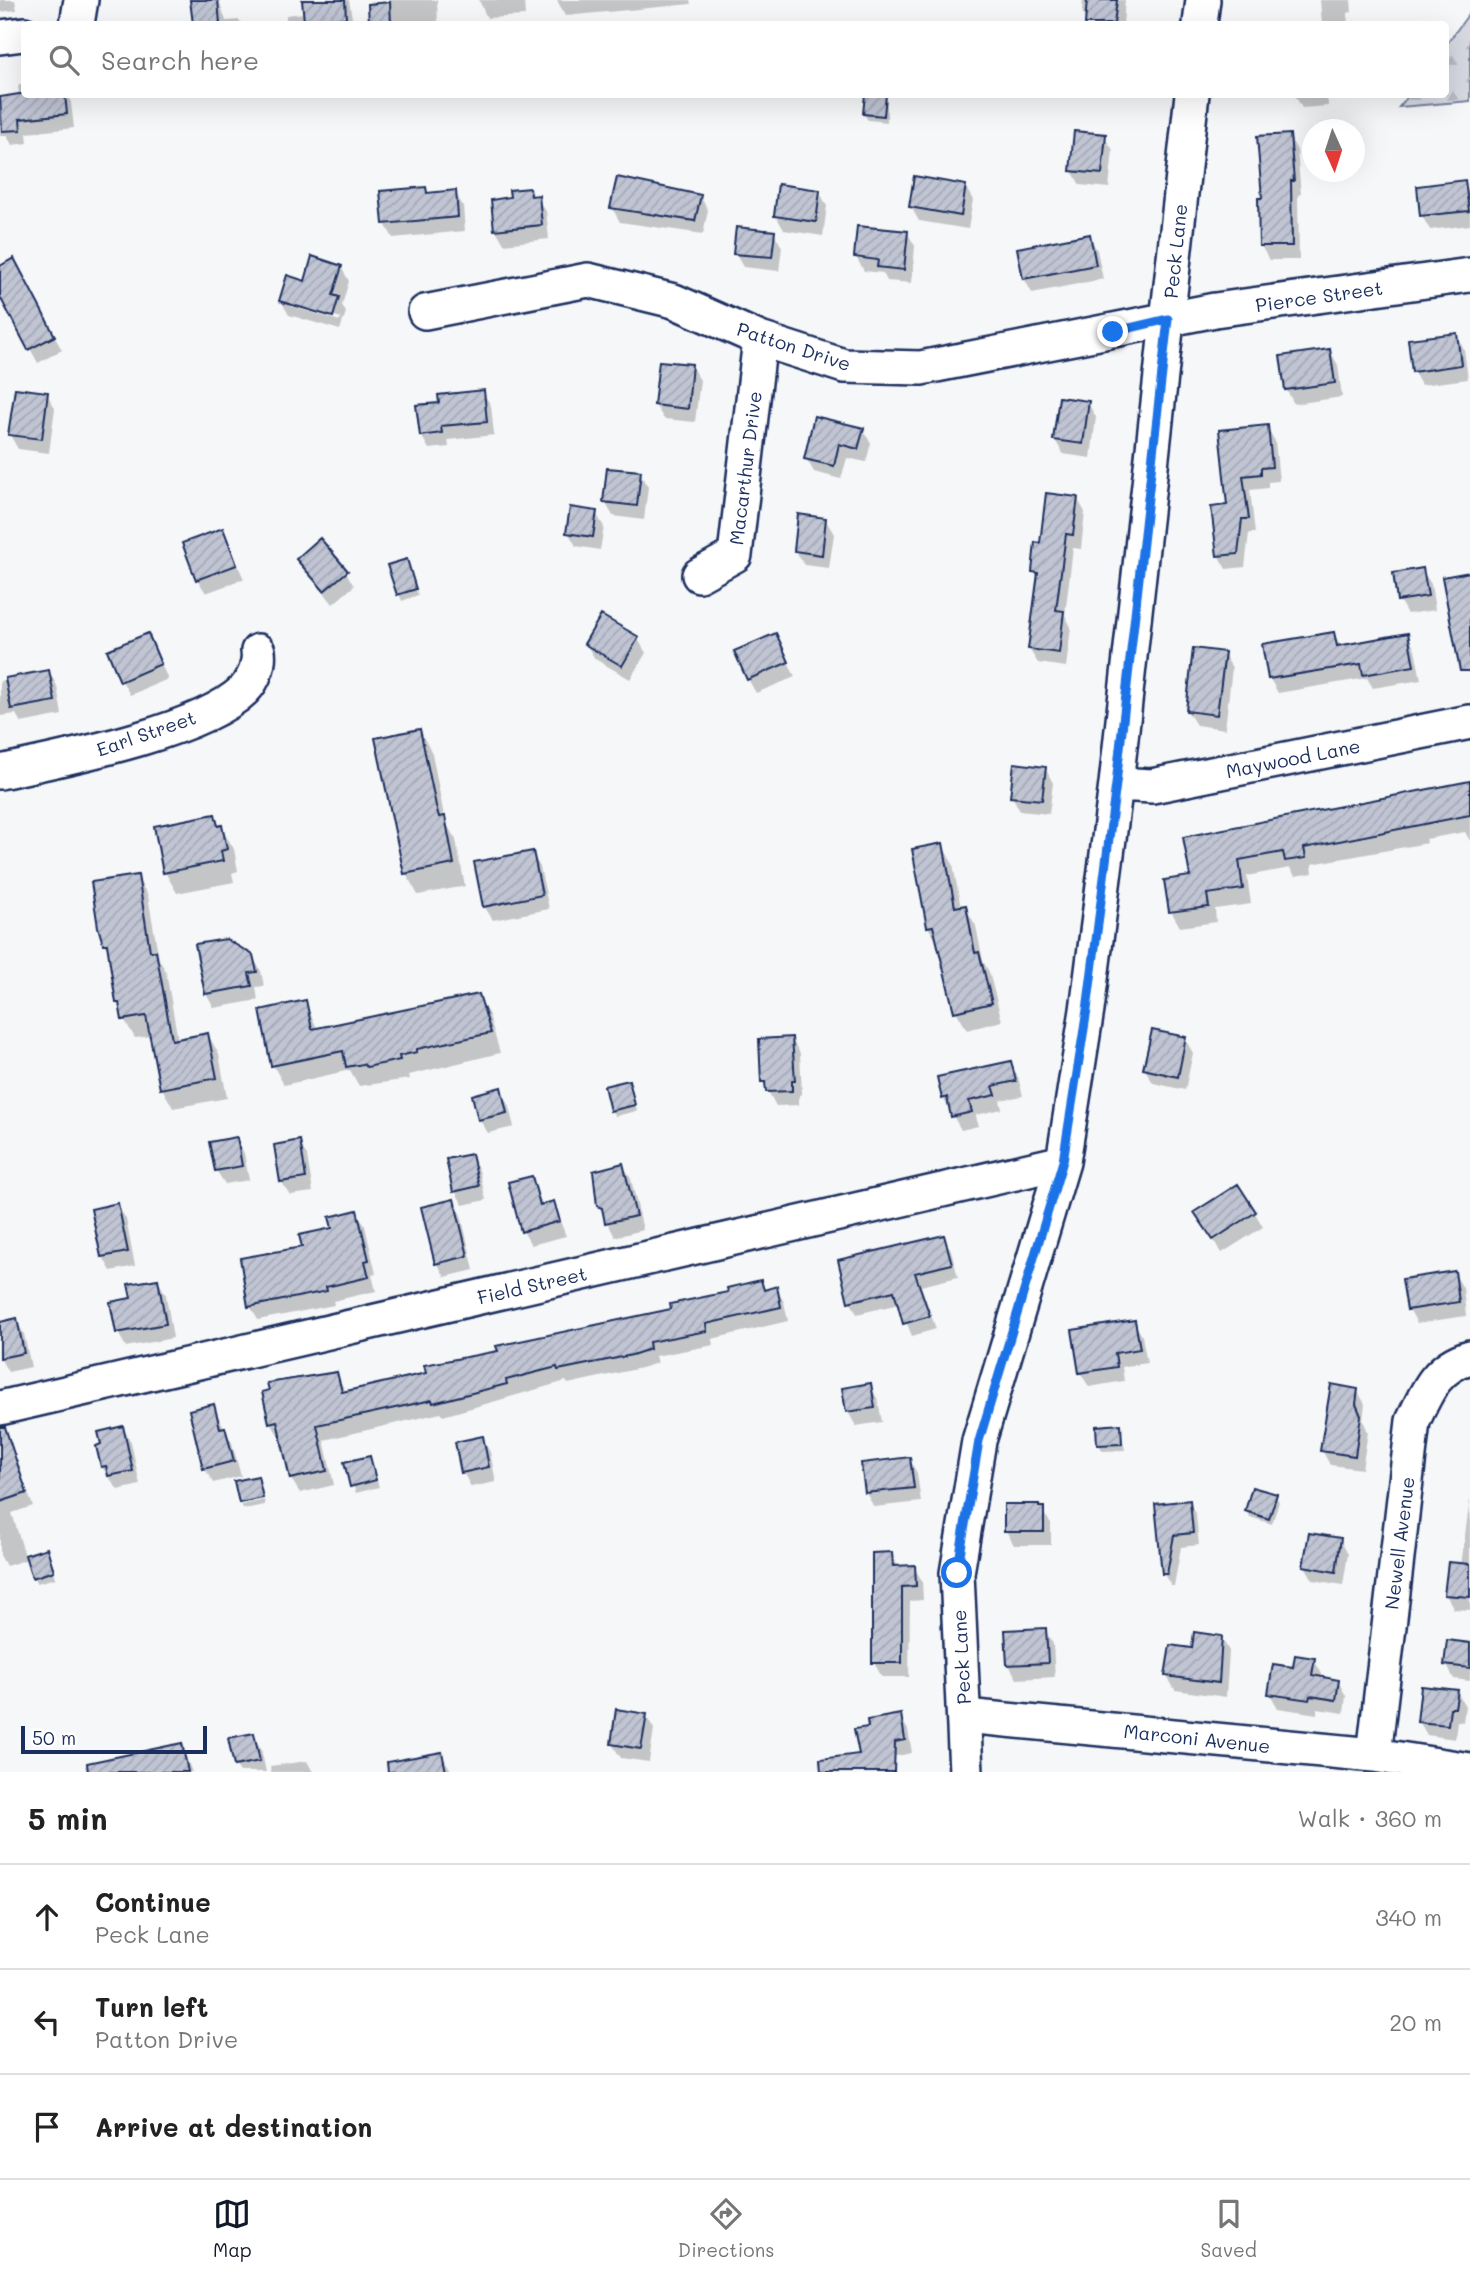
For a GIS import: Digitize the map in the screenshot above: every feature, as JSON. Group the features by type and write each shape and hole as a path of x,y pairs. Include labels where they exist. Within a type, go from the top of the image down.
{"street":[{"path":"78,21 81,0"},
{"path":"1200,21 1203,0"},
{"path":"0,37 21,34"},
{"name":"Peck Lane","path":"966,1772 957,1573 979,1441 1063,1161 1087,1010 1116,784 1192,98"},
{"name":"Pierce Street","path":"1168,319 1470,275"},
{"name":"Patton Drive","path":"425,312 588,280 674,301 761,339 844,366 922,368 1168,319"},
{"name":"Macarthur Drive","path":"699,575 735,555 761,339"},
{"name":"Earl Street","path":"0,772 78,756 190,719 231,700 246,688 260,660 258,651"},
{"name":"Maywood Lane","path":"1116,784 1152,786 1470,722"},
{"name":"Field Street","path":"0,1408 1063,1161"},
{"name":"Newell Avenue","path":"1374,1755 1413,1421 1433,1380 1459,1360 1470,1357"},
{"name":"Marconi Avenue","path":"965,1716 1374,1755 1470,1770"}],"green space":[{"path":"1470,12 1470,101 1399,107 1406,98 1449,98 1449,41"}],"building":[{"path":"190,0 218,0 220,21 193,21"},
{"path":"302,0 345,0 346,18 304,21"},
{"path":"1087,0 1117,0 1114,21 1085,21"},
{"path":"390,2 391,21 369,21 368,4"},
{"path":"21,94 21,98 65,98 67,114 20,119 21,130 2,131 0,97"},
{"path":"865,98 886,98 884,116 863,114"},
{"path":"1074,131 1106,134 1102,174 1070,171"},
{"path":"1290,134 1294,181 1291,181 1292,246 1259,246 1258,198 1262,198 1257,136"},
{"path":"914,176 966,185 961,216 909,207"},
{"path":"617,177 701,195 695,221 610,208"},
{"path":"1465,180 1469,211 1420,216 1417,186"},
{"path":"778,184 820,190 816,222 774,216"},
{"path":"426,187 427,193 456,190 458,217 383,224 380,191"},
{"path":"530,188 531,196 539,195 542,225 494,230 491,200 510,197 509,190"},
{"path":"857,226 908,231 904,270 877,267 878,260 854,257"},
{"path":"736,227 775,231 772,257 733,254"},
{"path":"1090,234 1096,265 1023,279 1017,248"},
{"path":"312,256 342,266 333,295 339,297 333,317 279,301 287,275 305,281"},
{"path":"14,258 55,336 28,350 0,297 0,266"},
{"path":"1457,333 1461,365 1412,372 1408,339"},
{"path":"1330,349 1335,383 1285,390 1280,356"},
{"path":"659,361 692,364 688,409 654,405"},
{"path":"15,388 48,392 42,439 8,435"},
{"path":"484,390 487,422 441,426 442,433 420,436 416,405 439,403 438,395"},
{"path":"1059,397 1089,401 1083,444 1053,440"},
{"path":"814,416 864,428 858,449 839,444 834,466 804,459"},
{"path":"1268,425 1272,467 1261,468 1261,474 1243,476 1249,519 1242,519 1238,554 1217,556 1211,507 1227,505 1219,430"},
{"path":"607,468 641,471 637,506 603,502"},
{"path":"1046,493 1078,497 1073,535 1066,534 1056,610 1064,611 1059,653 1028,649 1038,573 1032,572 1035,542 1040,543"},
{"path":"570,507 597,511 593,537 566,533"},
{"path":"798,514 826,518 822,555 794,551"},
{"path":"223,528 237,565 196,580 182,543"},
{"path":"320,538 348,571 324,591 296,559"},
{"path":"407,559 416,589 397,595 387,565"},
{"path":"1423,568 1428,596 1397,601 1393,573"},
{"path":"1470,572 1470,671 1460,671 1442,577"},
{"path":"601,615 639,637 622,666 584,644"},
{"path":"1334,632 1337,646 1408,633 1414,666 1363,675 1361,664 1268,679 1262,644"},
{"path":"148,633 161,664 120,682 107,650"},
{"path":"776,633 789,662 747,680 734,651"},
{"path":"1193,648 1225,652 1217,715 1186,711"},
{"path":"49,670 55,701 11,709 5,678"},
{"path":"420,729 436,806 439,817 445,816 454,864 404,874 375,738"},
{"path":"1014,763 1046,767 1042,800 1010,797"},
{"path":"1470,781 1470,815 1304,848 1306,858 1285,861 1283,852 1239,860 1243,889 1207,894 1209,907 1169,912 1164,880 1190,876 1183,837"},
{"path":"215,814 218,826 222,825 227,849 221,851 223,861 163,873 154,826"},
{"path":"943,843 955,907 966,905 975,953 979,952 992,1003 954,1012 933,926 927,927 912,849"},
{"path":"533,851 542,895 483,907 474,862"},
{"path":"138,875 150,951 156,951 172,1040 208,1033 217,1078 160,1089 146,1016 122,1020 119,1003 116,1003 107,944 103,944 98,927 91,882"},
{"path":"226,939 253,955 257,972 249,973 252,986 205,994 195,944"},
{"path":"479,994 491,1033 417,1049 417,1052 399,1056 400,1060 367,1067 363,1064 346,1067 343,1051 271,1066 260,1010 306,1000 312,1029"},
{"path":"1152,1030 1186,1037 1178,1077 1143,1069"},
{"path":"792,1037 795,1081 792,1081 792,1091 766,1092 765,1082 761,1082 759,1039"},
{"path":"1011,1061 1016,1081 993,1086 996,1095 969,1101 972,1112 951,1117 947,1097 942,1099 937,1077"},
{"path":"629,1080 635,1105 610,1111 604,1086"},
{"path":"501,1087 507,1113 478,1120 472,1095"},
{"path":"237,1137 242,1166 215,1171 209,1142"},
{"path":"300,1140 306,1178 280,1182 274,1145"},
{"path":"472,1154 479,1186 453,1192 446,1159"},
{"path":"623,1163 636,1216 605,1223 602,1208 597,1206 593,1171"},
{"path":"532,1176 540,1205 554,1201 560,1221 521,1232 508,1182"},
{"path":"1238,1184 1256,1212 1213,1240 1194,1212"},
{"path":"454,1199 468,1256 435,1264 421,1207"},
{"path":"118,1203 128,1252 101,1257 91,1209"},
{"path":"357,1210 369,1260 365,1261 369,1277 326,1287 327,1291 248,1307 240,1258 302,1247 299,1235 332,1228 329,1217"},
{"path":"944,1235 952,1264 915,1273 930,1316 903,1324 894,1291 848,1302 838,1260"},
{"path":"1455,1271 1459,1302 1407,1310 1402,1279"},
{"path":"158,1279 166,1324 116,1333 110,1302 131,1298 128,1284"},
{"path":"761,1280 764,1290 777,1286 781,1307 706,1324 707,1331 649,1342 650,1349 632,1355 558,1370 557,1367 506,1380 507,1384 433,1403 432,1400 317,1425 327,1471 290,1479 277,1421 269,1423 262,1392 269,1390 267,1383 337,1372 342,1392 426,1373 424,1365 498,1351 496,1346 671,1309 670,1304 728,1292 727,1288"},
{"path":"17,1318 24,1353 0,1358 0,1322"},
{"path":"1135,1320 1140,1349 1115,1353 1117,1367 1079,1373 1072,1330"},
{"path":"871,1383 875,1408 846,1412 842,1388"},
{"path":"1331,1384 1358,1389 1356,1404 1361,1416 1355,1456 1320,1451"},
{"path":"214,1404 220,1428 225,1427 234,1461 203,1469 189,1410"},
{"path":"1121,1424 1122,1444 1097,1445 1096,1426"},
{"path":"123,1426 133,1471 108,1476 106,1466 101,1467 96,1446 101,1444 98,1432"},
{"path":"0,1427 5,1427 27,1493 0,1502"},
{"path":"483,1436 489,1467 461,1473 455,1442"},
{"path":"370,1456 376,1480 350,1487 344,1462"},
{"path":"910,1457 914,1488 865,1493 861,1463"},
{"path":"258,1476 263,1498 239,1503 234,1481"},
{"path":"1252,1487 1277,1494 1269,1519 1245,1511"},
{"path":"1190,1500 1193,1533 1174,1535 1167,1574 1162,1574 1155,1504"},
{"path":"1004,1504 1039,1504 1039,1507 1044,1507 1044,1532 1004,1532"},
{"path":"1309,1533 1341,1538 1336,1572 1303,1566"},
{"path":"47,1548 54,1571 32,1578 25,1555"},
{"path":"892,1552 893,1566 915,1565 916,1586 902,1587 902,1663 872,1663 872,1553"},
{"path":"1448,1562 1470,1564 1470,1597 1444,1595"},
{"path":"1046,1628 1048,1663 1007,1665 1005,1630"},
{"path":"1194,1632 1222,1636 1219,1683 1165,1676 1170,1645 1192,1648"},
{"path":"1447,1640 1470,1643 1470,1668 1444,1665"},
{"path":"1295,1655 1315,1658 1312,1675 1339,1680 1336,1700 1310,1696 1309,1700 1268,1694 1273,1664 1293,1667"},
{"path":"1421,1686 1458,1690 1455,1708 1450,1708 1448,1725 1417,1722"},
{"path":"616,1709 647,1714 641,1749 611,1744"},
{"path":"901,1714 905,1740 895,1742 894,1772 821,1772 820,1759 859,1754 854,1729 868,1727 867,1720"},
{"path":"254,1733 260,1761 234,1766 228,1738"},
{"path":"182,1743 188,1772 88,1772 87,1763"},
{"path":"442,1752 446,1772 388,1772 387,1762"}],"route":[{"path":"957,1573 979,1441 1063,1161 1087,1010 1116,784 1168,319 1113,332"}]}
